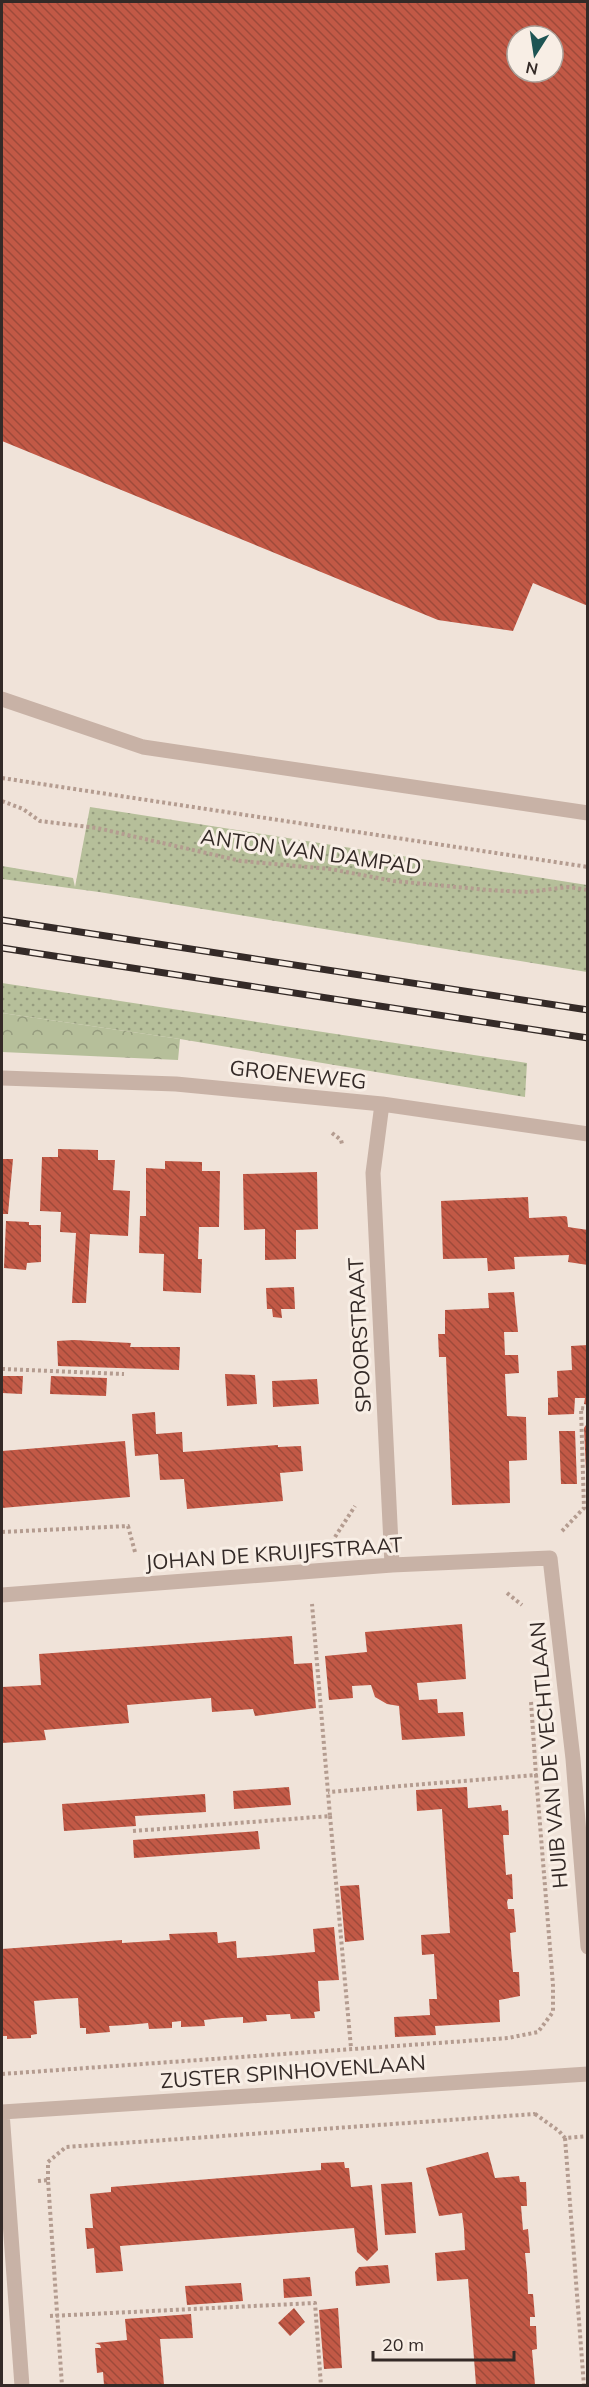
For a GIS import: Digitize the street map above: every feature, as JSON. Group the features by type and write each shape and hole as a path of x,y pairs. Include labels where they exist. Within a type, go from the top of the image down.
{"street":[{"path":"2,699 143,747 588,813"},
{"name":"GROENEWEG","path":"2,1078 176,1084 381,1104 588,1134"},
{"name":"SPOORSTRAAT","path":"381,1104 373,1173 392,1565"},
{"name":"JOHAN DE KRUIJFSTRAAT","path":"2,1594 392,1565 550,1558"},
{"name":"HUIB VAN DE VECHTLAAN","path":"550,1558 580,1758 588,1947"},
{"name":"ZUSTER SPINHOVENLAAN","path":"2,2112 588,2074"},
{"path":"2,2112 21,2385"}],"path":[{"name":"ANTON VAN DAMPAD","path":"2,778 588,867"},
{"name":"ANTON VAN DAMPAD","path":"2,801 23,809 40,821 96,828 241,861 330,869 394,881 488,890 528,892 568,888 588,890"},
{"path":"326,1129 341,1140 342,1149"},
{"path":"2,1369 124,1374"},
{"path":"550,1558 558,1536 584,1508 581,1408 588,1409"},
{"path":"332,1541 355,1506"},
{"path":"2,1532 128,1526 133,1552 145,1551"},
{"path":"505,1591 523,1606"},
{"path":"323,1601 312,1602 351,2048"},
{"path":"2,2074 508,2038 538,2032 553,2012 553,1985 530,1696"},
{"path":"328,1792 536,1775"},
{"path":"133,1831 330,1816"},
{"path":"535,2114 559,2131 565,2139 584,2385"},
{"path":"565,2139 588,2136"},
{"path":"6,2182 48,2180 62,2385"},
{"path":"17,2318 315,2303 321,2385"}],"green space":[{"path":"90,807 587,885 587,972 99,892 2,879 2,866 73,878 75,887"},
{"path":"2,983 527,1063 525,1097 180,1039 2,1013"},
{"path":"2,1013 180,1039 178,1060 2,1052"}],"building":[{"path":"2,2 588,2 588,606 533,583 513,631 438,620 2,441"},
{"path":"58,1149 98,1150 98,1160 115,1160 113,1190 130,1191 128,1236 90,1234 86,1303 72,1303 76,1233 60,1232 61,1212 40,1211 42,1157 58,1157"},
{"path":"2,1159 13,1159 8,1214 2,1214"},
{"path":"165,1161 202,1162 202,1171 220,1171 219,1227 199,1227 198,1259 202,1259 201,1293 163,1291 164,1254 139,1253 140,1216 146,1216 146,1168 165,1169"},
{"path":"317,1172 318,1229 296,1230 296,1259 265,1260 265,1229 244,1230 243,1174"},
{"path":"528,1197 529,1218 565,1216 568,1227 588,1230 588,1265 568,1262 569,1255 514,1257 515,1269 488,1271 487,1258 443,1259 441,1201"},
{"path":"6,1221 41,1225 41,1262 27,1263 26,1270 4,1268"},
{"path":"294,1287 295,1309 281,1309 282,1318 273,1317 272,1309 267,1309 266,1288"},
{"path":"514,1292 518,1332 504,1332 505,1355 518,1355 519,1373 505,1374 507,1416 526,1417 527,1460 509,1461 510,1503 452,1505 446,1357 439,1357 438,1334 445,1334 445,1310 489,1308 488,1293"},
{"path":"57,1341 131,1343 130,1347 180,1347 179,1370 58,1366"},
{"path":"588,1345 588,1405 584,1404 585,1398 575,1398 574,1414 548,1415 548,1398 558,1397 557,1371 572,1370 571,1346"},
{"path":"225,1374 255,1375 257,1404 227,1406"},
{"path":"2,1376 23,1376 22,1394 2,1393"},
{"path":"51,1376 107,1378 106,1396 50,1394"},
{"path":"317,1379 319,1404 273,1407 272,1381"},
{"path":"155,1412 156,1434 182,1432 183,1452 278,1445 278,1447 301,1446 303,1471 280,1473 283,1501 187,1509 184,1479 160,1480 158,1454 135,1456 132,1414"},
{"path":"588,1422 588,1470 586,1471 584,1428"},
{"path":"559,1431 575,1431 577,1484 561,1484"},
{"path":"125,1441 130,1497 2,1508 2,1451"},
{"path":"462,1624 466,1679 417,1683 419,1700 437,1699 438,1713 463,1712 465,1736 402,1740 399,1706 387,1704 375,1697 371,1685 352,1686 353,1698 329,1700 325,1656 367,1652 365,1632"},
{"path":"292,1636 294,1664 312,1663 316,1708 255,1716 253,1709 212,1712 211,1698 127,1705 129,1723 44,1730 46,1740 2,1743 2,1687 41,1685 39,1654"},
{"path":"289,1787 291,1805 234,1809 233,1791"},
{"path":"467,1787 468,1808 501,1805 502,1811 508,1810 509,1835 503,1835 506,1875 512,1874 513,1899 508,1899 507,1902 508,1909 514,1909 516,1932 510,1933 511,1949 513,1972 519,1972 520,1996 499,2000 500,2022 435,2026 436,2035 395,2037 394,2017 430,2015 429,1999 437,1999 434,1954 422,1955 421,1935 450,1933 442,1809 417,1811 416,1790"},
{"path":"205,1794 206,1812 135,1816 136,1826 64,1831 62,1804"},
{"path":"258,1831 260,1849 134,1858 133,1840"},
{"path":"359,1885 364,1940 345,1942 340,1886"},
{"path":"334,1927 339,1980 318,1981 320,2011 314,2012 315,2018 291,2019 290,2014 266,2015 267,2021 243,2023 243,2017 222,2018 204,2020 205,2026 181,2027 181,2021 172,2022 172,2028 149,2029 148,2023 109,2026 110,2032 86,2034 86,2028 80,2028 78,1998 57,1999 34,2001 37,2034 31,2035 31,2038 7,2039 7,2036 2,2036 2,1949 122,1940 122,1943 170,1940 169,1934 217,1932 218,1943 236,1941 237,1958 315,1952 313,1929"},
{"path":"488,2152 495,2178 519,2176 520,2182 526,2182 527,2206 521,2206 523,2230 528,2229 530,2253 525,2253 528,2294 533,2294 535,2317 530,2317 530,2326 536,2326 537,2349 532,2350 535,2385 476,2385 468,2279 437,2281 435,2253 465,2250 464,2229 462,2213 439,2216 426,2168"},
{"path":"344,2162 345,2168 349,2168 351,2187 372,2185 378,2250 367,2261 357,2252 354,2228 120,2246 123,2271 96,2273 94,2248 87,2249 85,2228 93,2228 90,2194 111,2192 111,2187 321,2170 321,2163"},
{"path":"412,2182 416,2233 385,2235 381,2184"},
{"path":"388,2265 390,2283 356,2286 355,2272 359,2267"},
{"path":"310,2277 312,2296 284,2298 283,2279"},
{"path":"241,2283 243,2301 187,2305 185,2286"},
{"path":"294,2308 305,2322 290,2336 278,2323"},
{"path":"338,2308 342,2368 324,2369 319,2310"},
{"path":"191,2314 193,2338 160,2339 164,2385 104,2385 103,2372 97,2373 95,2348 101,2348 95,2343 127,2340 125,2319"}],"railway":[{"path":"2,920 588,1010"},
{"path":"2,948 588,1038"}]}
